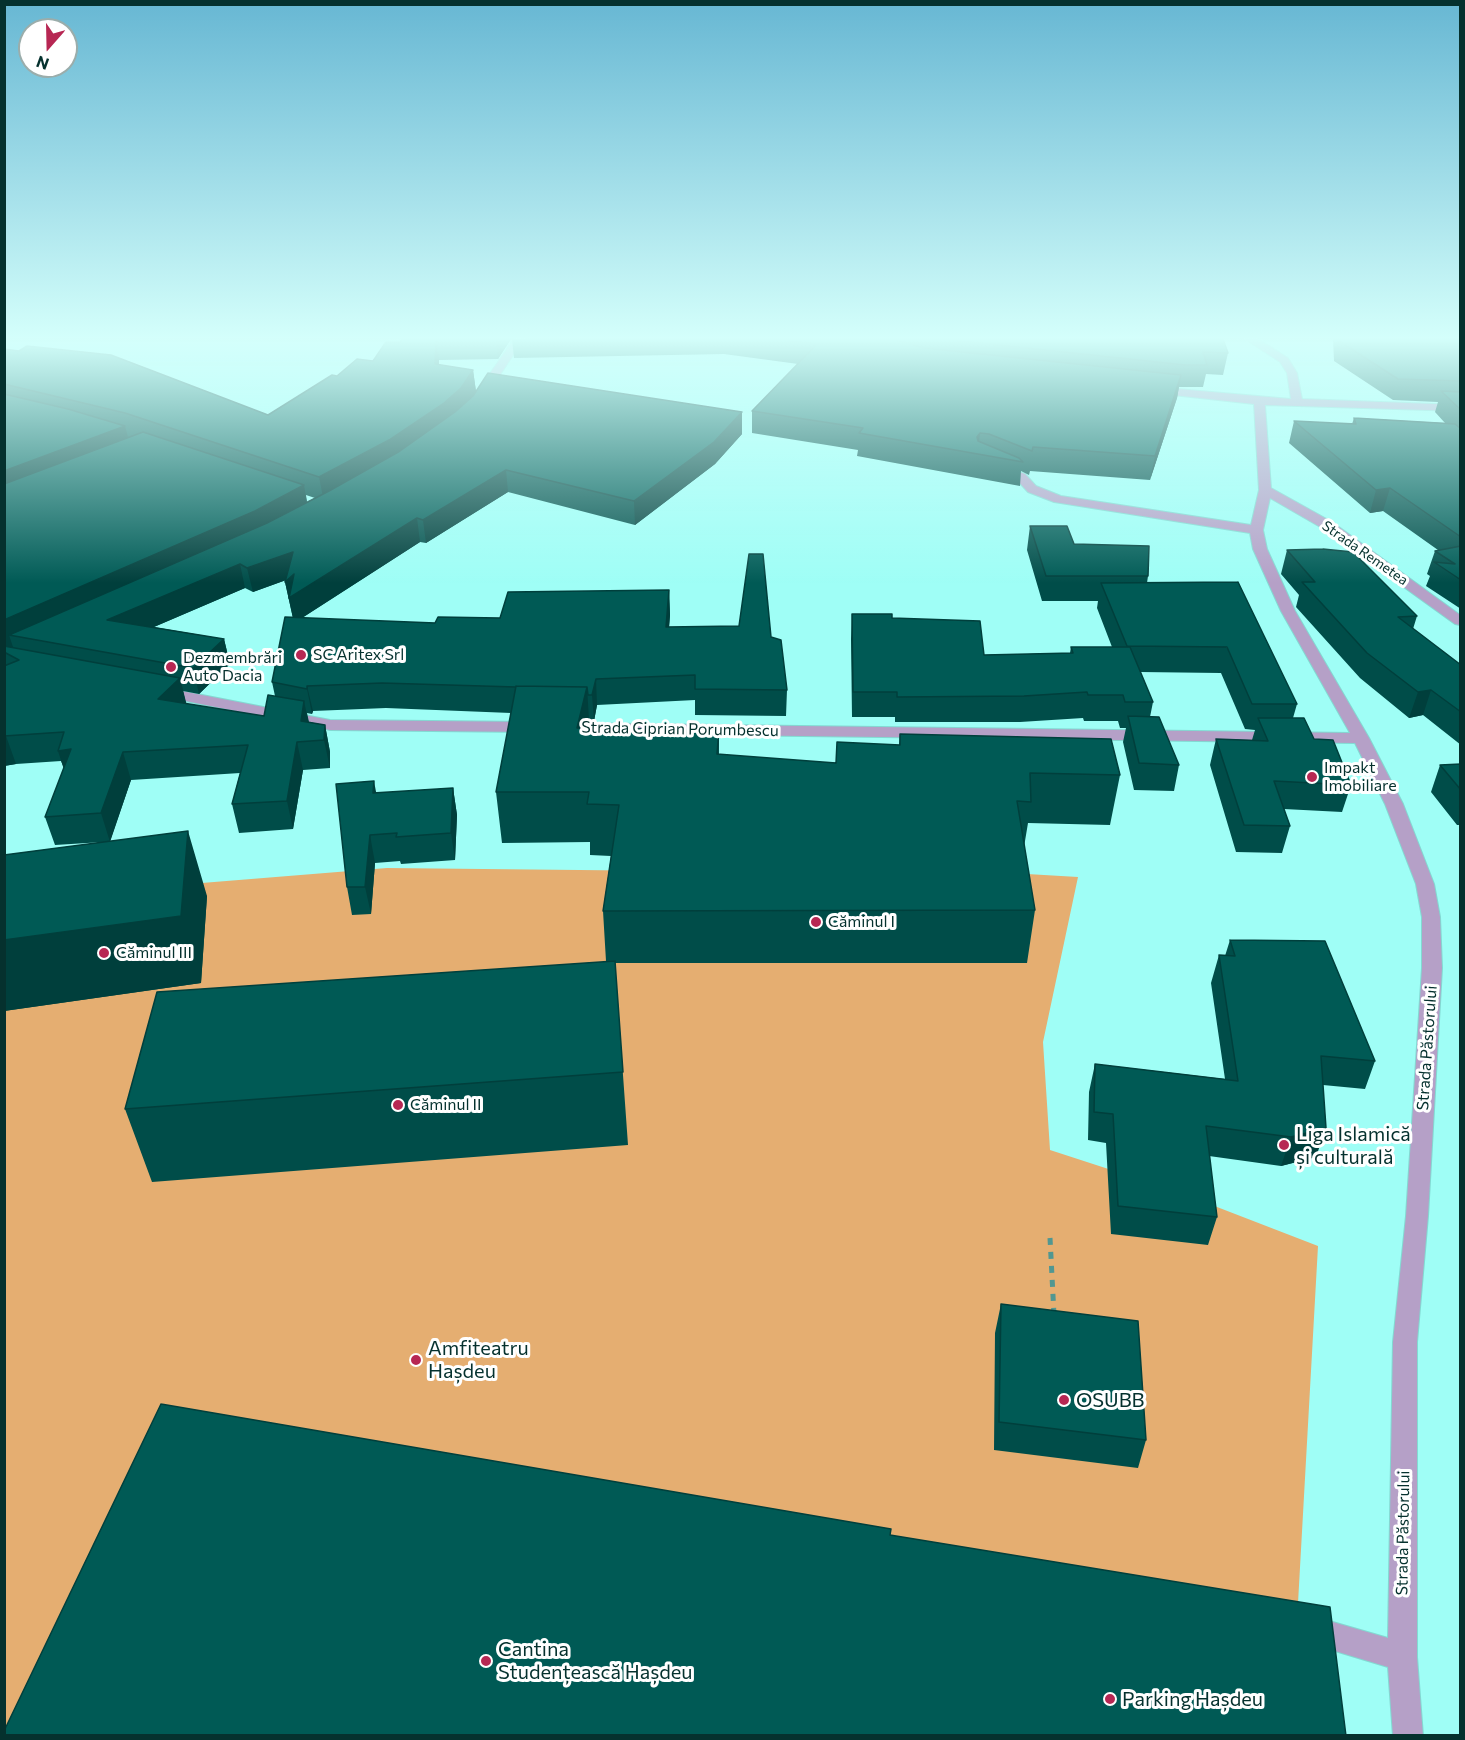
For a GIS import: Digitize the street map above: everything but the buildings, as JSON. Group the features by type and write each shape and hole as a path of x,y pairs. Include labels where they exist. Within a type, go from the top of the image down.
{"street":[{"name":"Strada Păstorului","path":"1260,420 1265,490 1256,530 1260,549 1288,611 1362,738 1414,854 1425,884 1431,917 1432,968 1417,1216 1405,1342 1402,1657 1408,1736"},
{"path":"1433,420 1436,423"},
{"path":"982,462 1021,477 1032,489 1058,499 1256,530"},
{"name":"Strada Remetea","path":"1265,490 1327,525 1461,621"},
{"name":"Strada Ciprian Porumbescu","path":"151,690 330,725 1362,738"},
{"path":"1281,1624 1320,1632 1402,1657"}],"path":[{"path":"1050,1238 1054,1317"}],"shaded area":[{"path":"387,868 675,871 925,868 1078,877 1043,1042 1050,1150 1173,1190 1318,1246 1298,1603 5,1736 5,896 140,888"}],"place":[{"name":"SC Aritex Srl","path":"301,655"},
{"name":"Dezmembrări Auto Dacia","path":"171,667"},
{"name":"Impakt Imobiliare","path":"1312,777"},
{"name":"Căminul I","path":"816,922"},
{"name":"Căminul III","path":"104,953"},
{"name":"Căminul II","path":"398,1105"},
{"name":"Liga Islamică și culturală","path":"1284,1145"},
{"name":"Amfiteatru Hașdeu","path":"416,1360"},
{"name":"OSUBB","path":"1064,1400"},
{"name":"Cantina Studențească Hașdeu","path":"486,1661"},
{"name":"Parking Hașdeu","path":"1110,1699"}]}
